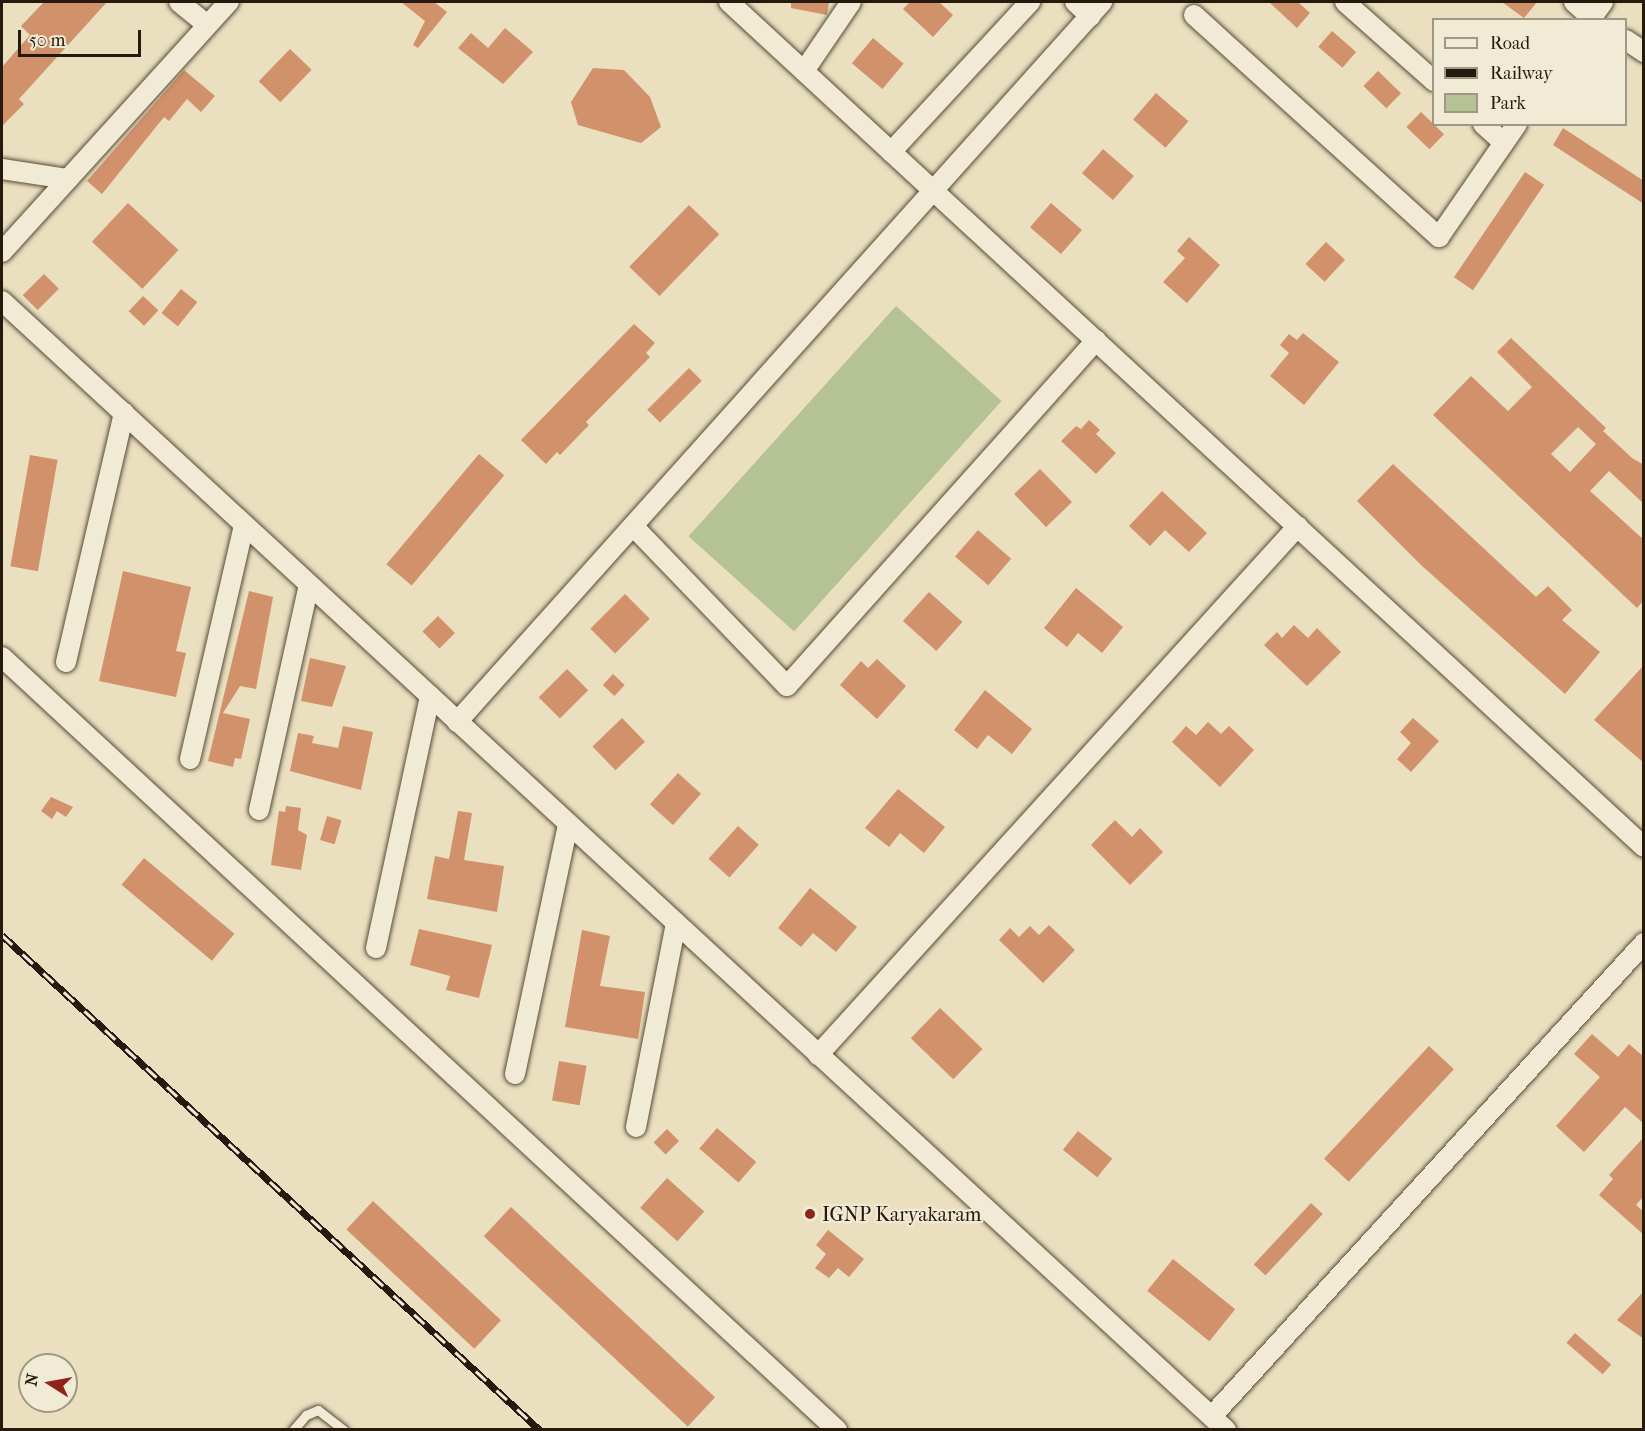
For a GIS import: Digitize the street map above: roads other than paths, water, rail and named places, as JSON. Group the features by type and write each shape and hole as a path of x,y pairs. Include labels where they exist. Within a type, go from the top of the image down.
{"street":[{"path":"179,2 207,25"},
{"path":"2,252 229,2"},
{"path":"729,2 1644,848"},
{"path":"804,71 851,2"},
{"path":"891,152 1030,2"},
{"path":"457,722 1096,9 1075,2"},
{"path":"1345,2 1432,79"},
{"path":"1574,2 1595,15"},
{"path":"1194,15 1439,237 1516,126"},
{"path":"1627,41 1644,52"},
{"path":"1485,126 1504,143"},
{"path":"2,169 68,178"},
{"path":"2,301 1219,1423 1644,943"},
{"path":"633,526 787,686 1096,340"},
{"path":"66,662 124,413"},
{"path":"190,759 244,525"},
{"path":"818,1055 1298,526"},
{"path":"259,810 309,585"},
{"path":"2,657 837,1430"},
{"path":"376,948 429,696"},
{"path":"515,1074 568,824"},
{"path":"636,1127 676,923"}],"lane":[{"path":"293,1430 306,1415 318,1410 344,1430"}],"railway":[{"path":"2,935 540,1430"}],"place":[{"name":"IGNP Karyakaram","path":"810,1214"}]}
